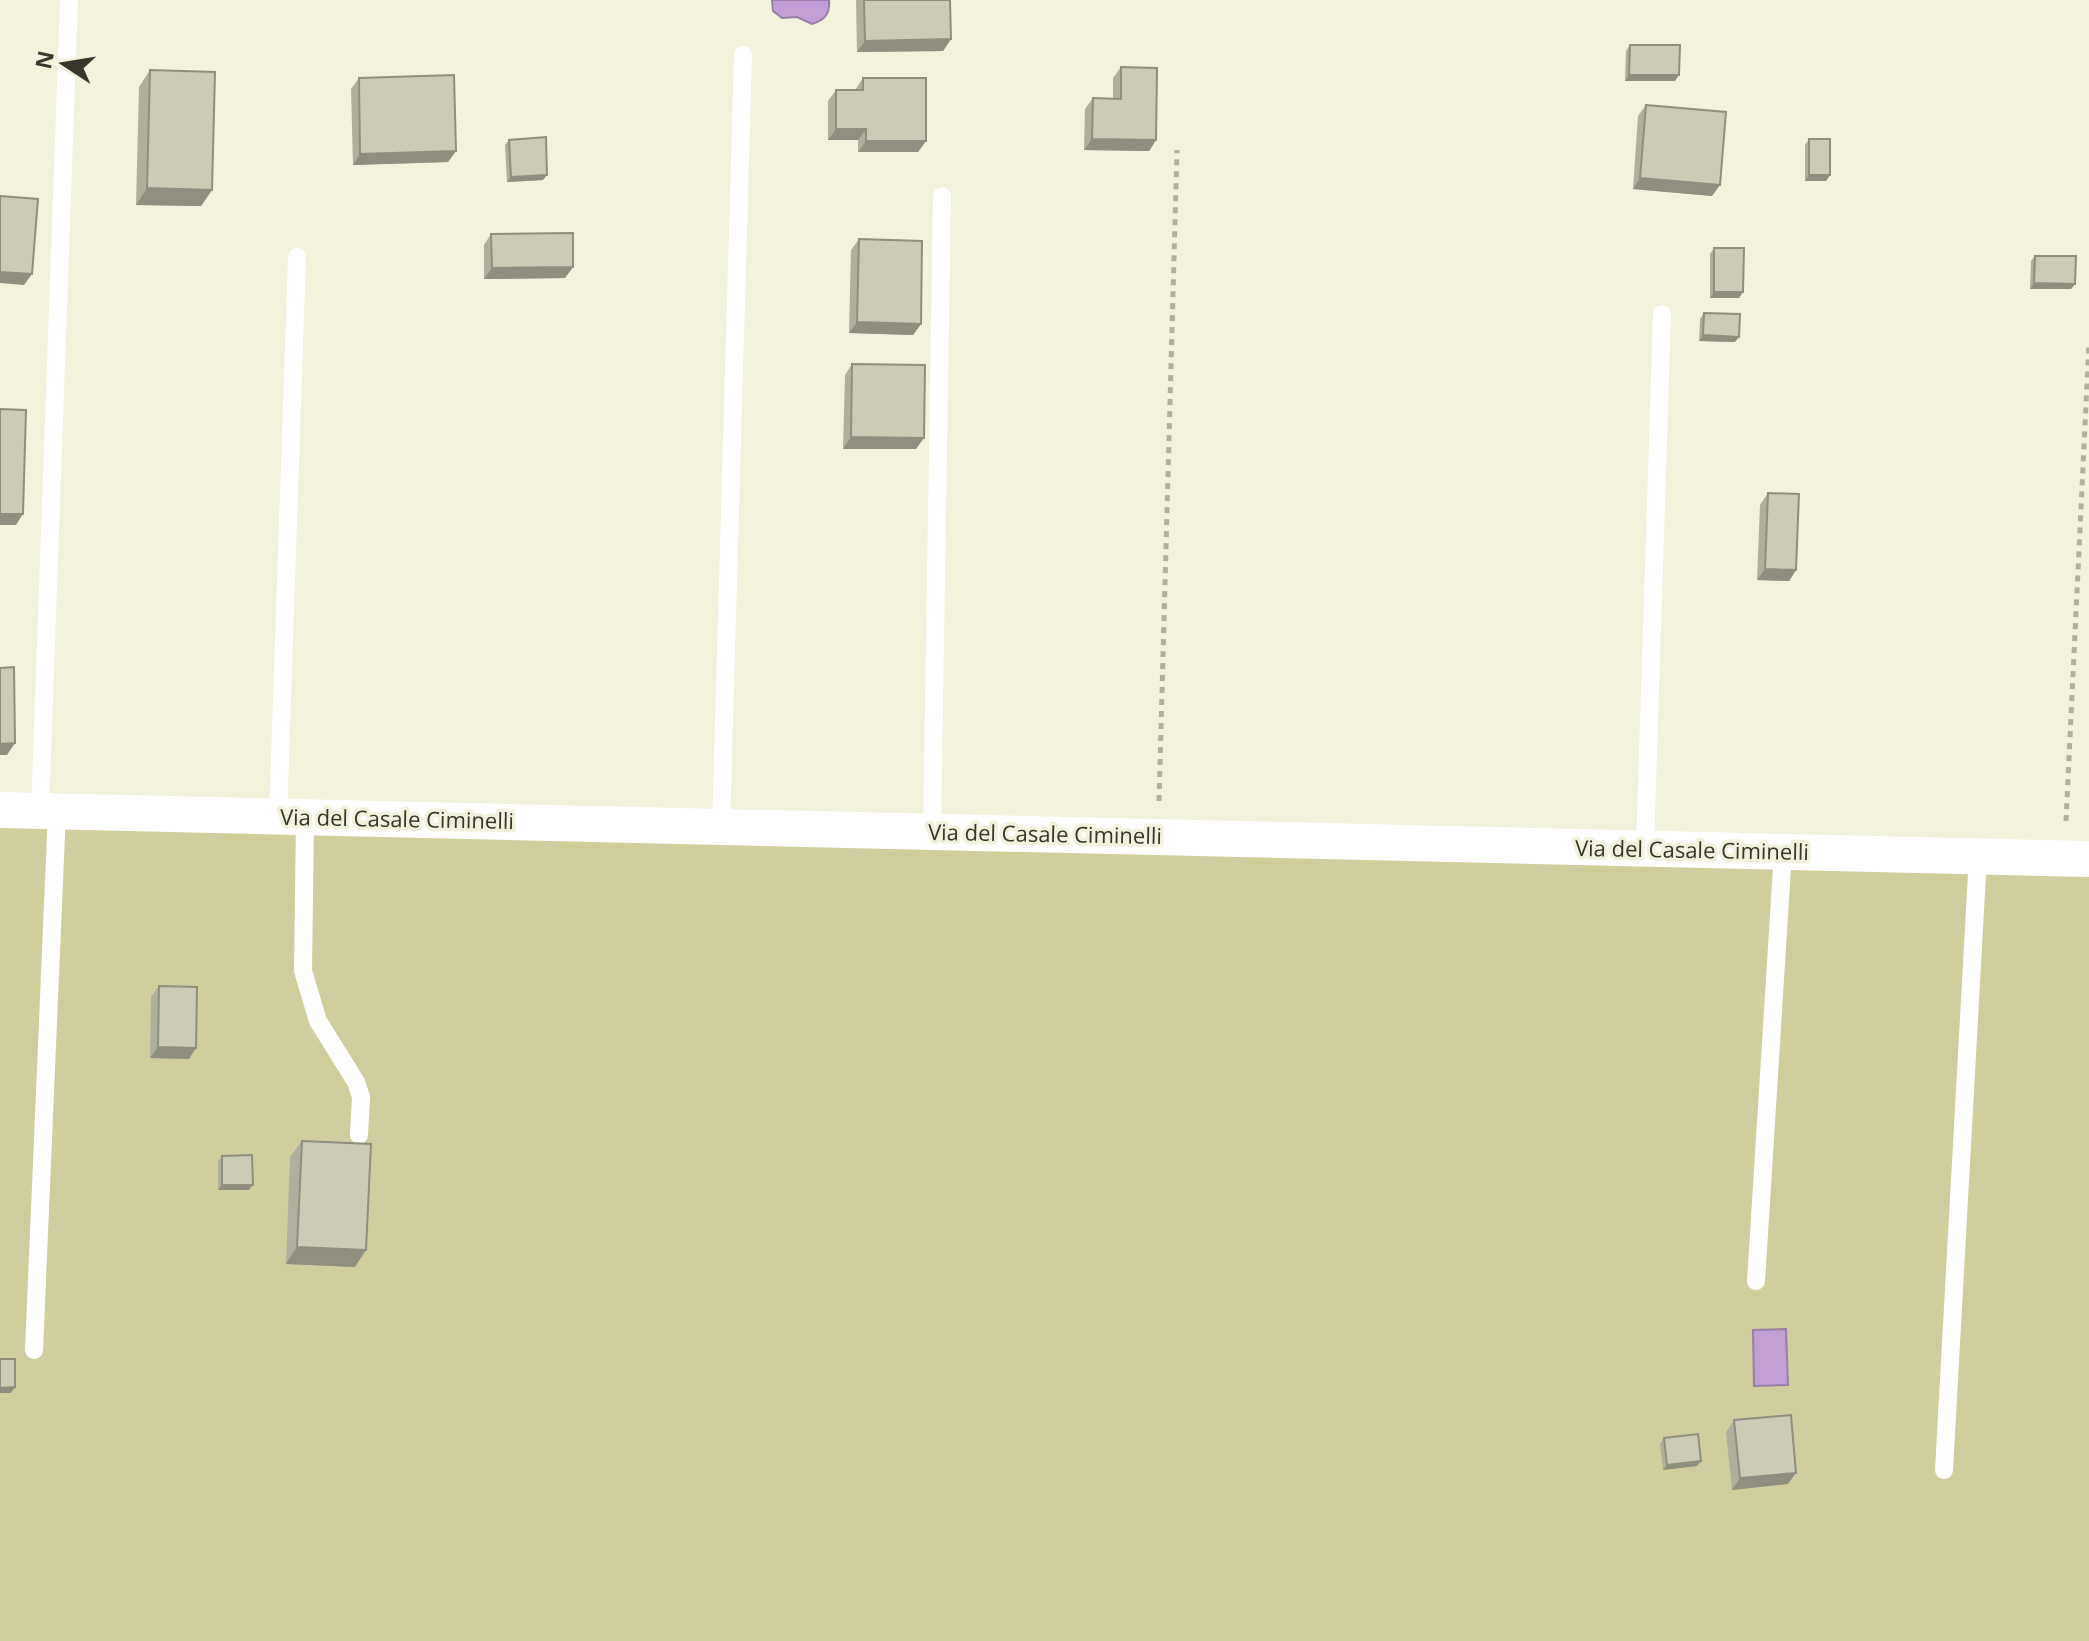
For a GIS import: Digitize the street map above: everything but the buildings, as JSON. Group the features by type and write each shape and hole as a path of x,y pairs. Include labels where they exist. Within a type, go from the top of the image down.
{"street":[{"name":"Via del Casale Ciminelli","path":"0,810 2077,859"}],"lane":[{"path":"34,1350 69,0"},
{"path":"721,827 743,55"},
{"path":"932,832 942,196"},
{"path":"297,257 291,817 303,971 318,1021 356,1082 361,1097 359,1135"},
{"path":"1645,848 1662,314"},
{"path":"1756,1281 1783,852"},
{"path":"1944,1470 1978,856"}],"path":[{"path":"1158,837 1177,150"},
{"path":"2077,859 2089,342"}],"shaded area":[{"path":"772,0 829,0 829,9 823,18 812,24 797,17 782,18 773,11"},
{"path":"0,810 2089,859 2089,1641 0,1641"},
{"path":"1786,1329 1788,1385 1754,1386 1753,1330"}]}
